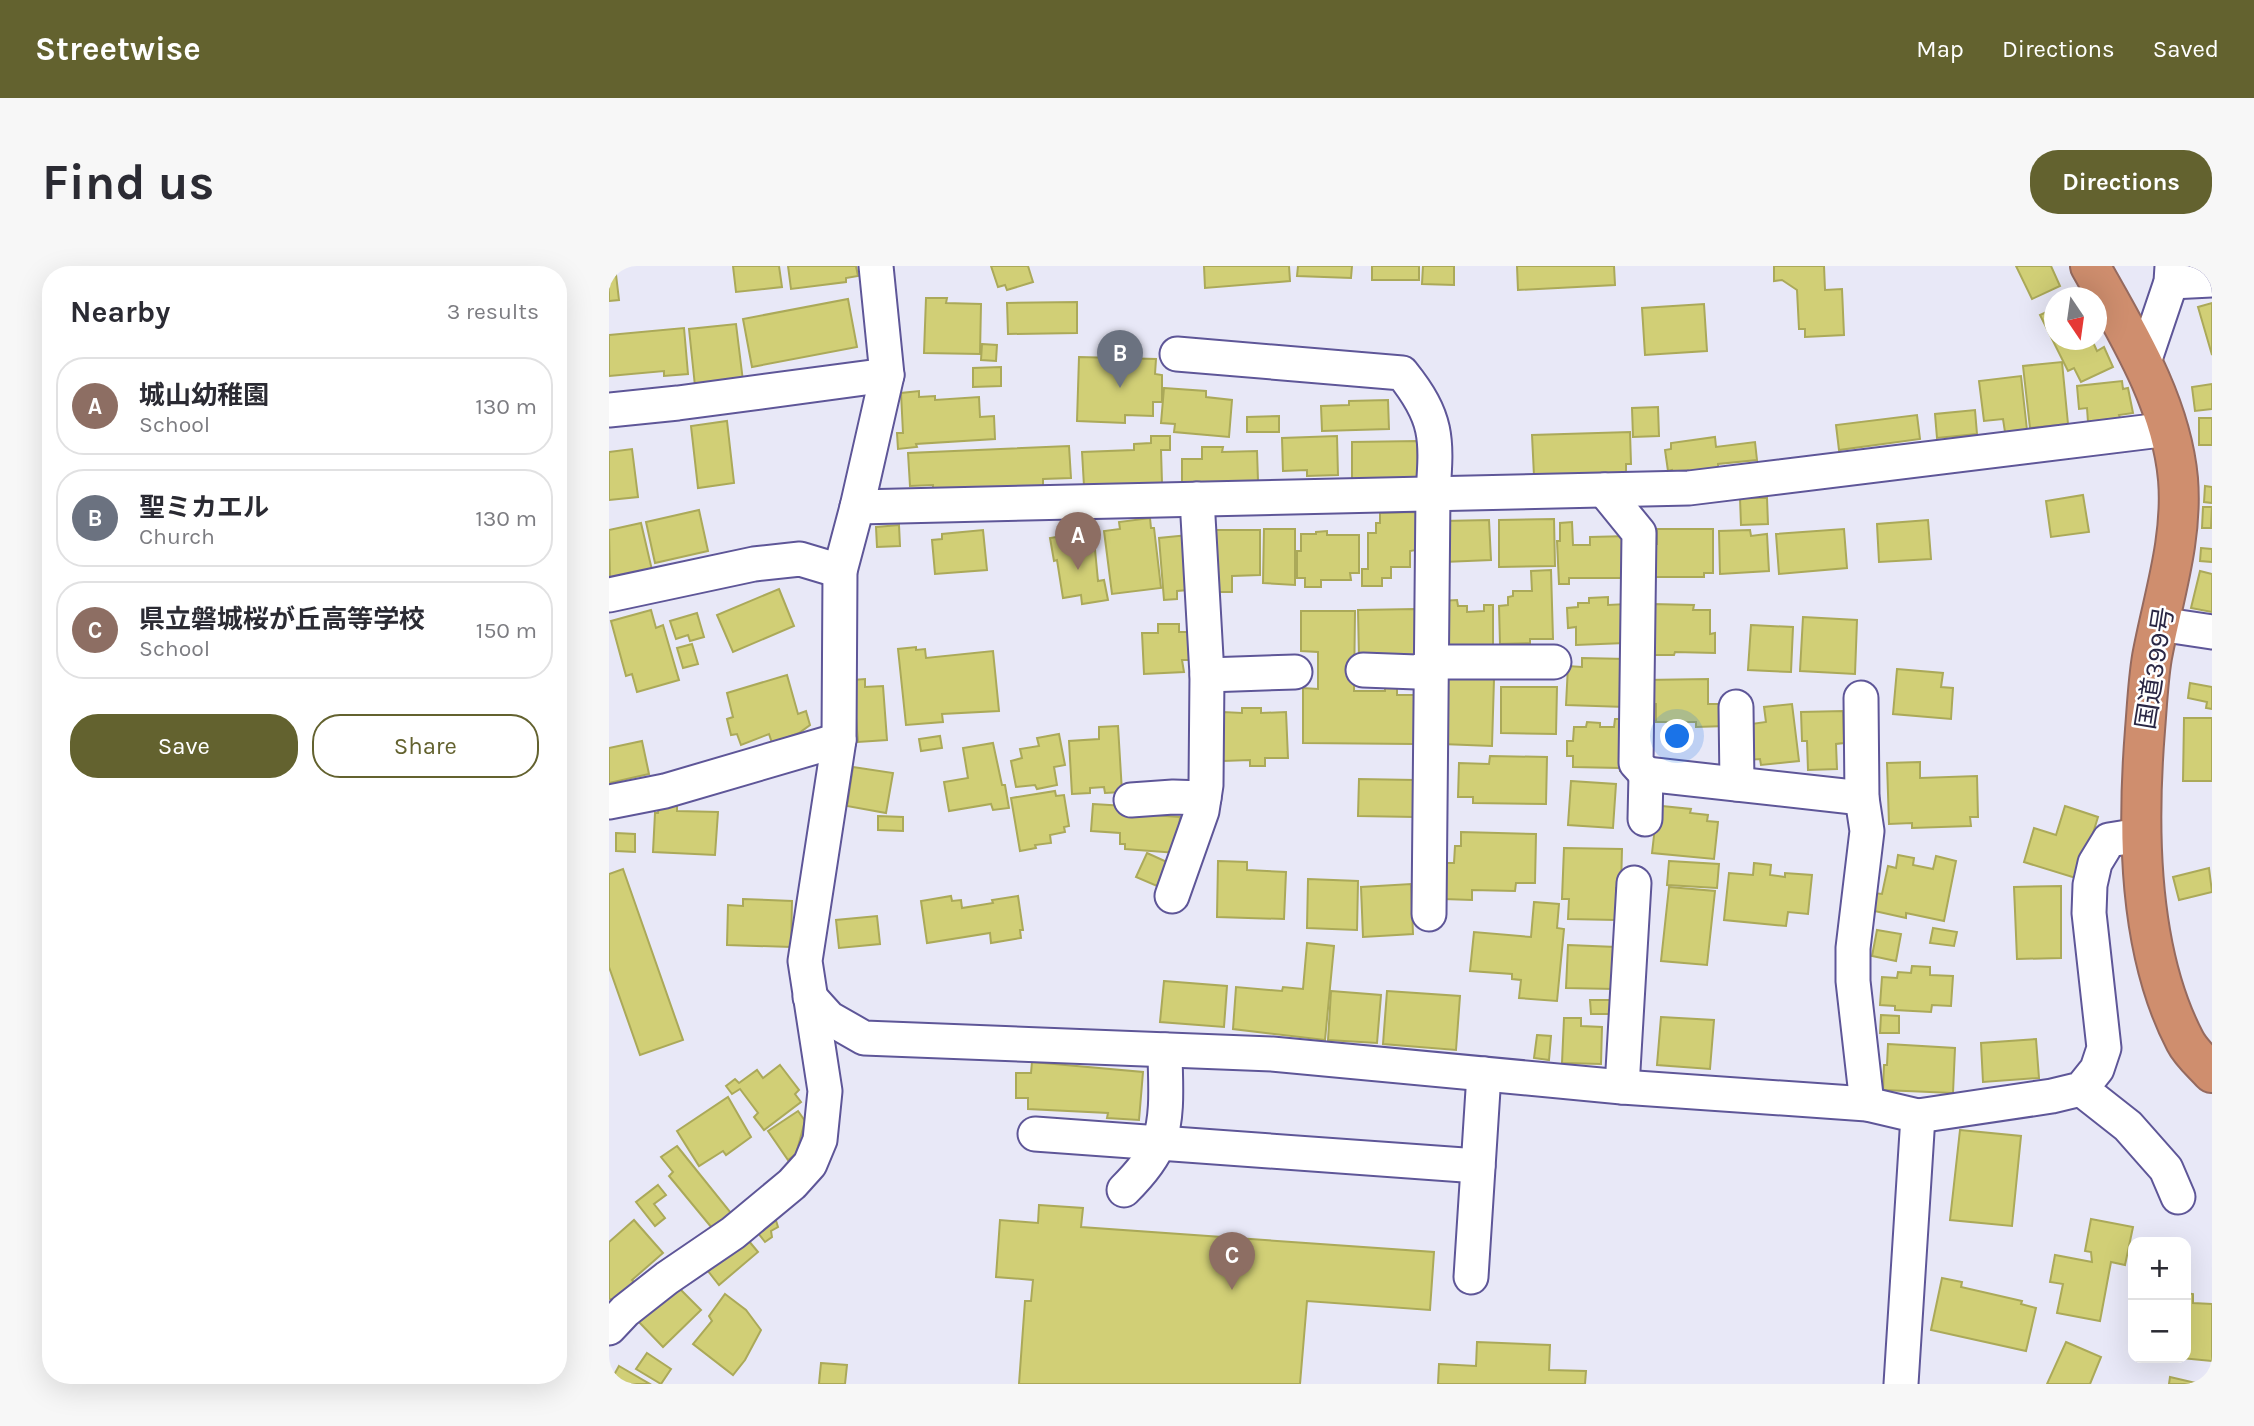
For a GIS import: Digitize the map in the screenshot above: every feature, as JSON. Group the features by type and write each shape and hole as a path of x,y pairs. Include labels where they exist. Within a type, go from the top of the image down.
{"highway":[{"name":"国道399号","path":"2090,266 2143,365 2169,429 2178,480 2177,545 2152,659 2146,708 2141,768 2140,835 2148,910 2160,980 2186,1043 2212,1073"}],"street":[{"path":"609,1328 625,1311 667,1278 733,1233 792,1184 810,1164 820,1140 825,1091 805,961 839,740 840,571 887,375 876,266"},
{"path":"2143,365 2172,274 2212,279"},
{"path":"1177,354 1402,373 1429,412 1436,446 1433,493 1429,914"},
{"path":"609,410 887,375"},
{"path":"857,508 1689,488 2169,429"},
{"path":"1604,490 1639,533 1636,763 1646,774 1862,798"},
{"path":"1172,896 1193,841 1204,798 1207,675 1197,499"},
{"path":"609,595 754,564 800,559 840,571"},
{"path":"2159,624 2212,632"},
{"path":"1363,670 1417,672 1439,662 1554,662"},
{"path":"1207,675 1295,673"},
{"path":"1861,698 1862,798 1867,831 1853,948 1853,981 1867,1104"},
{"path":"1736,707 1737,784"},
{"path":"609,802 665,790 839,740"},
{"path":"1645,819 1646,774"},
{"path":"1131,800 1204,798"},
{"path":"810,996 829,1018 864,1038 1272,1054 1622,1087 1867,1104 1918,1116 2052,1096 2081,1089 2097,1069 2104,1048 2089,913 2090,885 2095,863 2109,840 2140,835"},
{"path":"1622,1087 1634,883"},
{"path":"1124,1190 1159,1143 1164,1117 1165,1049"},
{"path":"1471,1277 1484,1074"},
{"path":"2081,1089 2128,1126 2166,1169 2178,1197"},
{"path":"1901,1384 1918,1116"},
{"path":"1035,1134 1478,1166"}],"building":[{"path":"609,266 615,266 619,300 609,301"},
{"path":"733,266 779,266 782,287 736,292"},
{"path":"788,266 856,266 858,276 846,278 846,282 791,289"},
{"path":"991,266 1028,266 1033,282 1007,290 1005,285 998,287"},
{"path":"1204,266 1289,266 1290,281 1205,288"},
{"path":"1298,266 1352,266 1351,278 1297,276"},
{"path":"1372,266 1419,266 1419,280 1372,280"},
{"path":"1423,266 1454,266 1454,285 1422,284"},
{"path":"1517,266 1614,266 1615,285 1518,290"},
{"path":"1774,266 1824,266 1825,290 1842,289 1844,335 1805,337 1805,329 1799,329 1797,290 1782,280 1774,281"},
{"path":"2016,266 2051,266 2060,286 2044,287 2044,293 2032,299"},
{"path":"926,298 947,298 946,303 981,304 980,354 924,353"},
{"path":"848,299 857,347 752,367 743,319"},
{"path":"1077,302 1077,333 1008,334 1007,303"},
{"path":"2212,303 2212,355 2198,307"},
{"path":"1704,304 1707,351 1645,355 1642,308"},
{"path":"736,324 743,381 695,386 689,329"},
{"path":"684,328 688,374 664,376 664,371 609,376 609,335"},
{"path":"982,344 997,345 996,361 981,360"},
{"path":"2058,350 2105,350 2113,367 2081,382 2074,368 2068,371"},
{"path":"1079,357 1156,359 1155,374 1162,375 1162,402 1153,402 1153,416 1125,415 1125,423 1077,421"},
{"path":"2062,362 2068,424 2030,428 2023,366"},
{"path":"1001,367 1001,386 973,387 973,368"},
{"path":"2021,376 2027,430 2005,432 2003,419 1984,421 1979,381"},
{"path":"2122,381 2123,389 2128,388 2133,413 2119,415 2120,418 2088,422 2087,408 2079,409 2077,386"},
{"path":"2212,384 2212,409 2195,411 2192,387"},
{"path":"1164,388 1206,391 1206,397 1232,400 1229,437 1174,432 1175,424 1161,423"},
{"path":"919,391 919,397 935,396 935,400 979,397 980,417 994,416 995,439 916,444 917,447 898,449 897,433 903,433 901,393"},
{"path":"1388,400 1389,429 1322,431 1321,406 1349,405 1349,401"},
{"path":"1658,407 1659,436 1633,437 1632,408"},
{"path":"1975,410 1977,434 1937,438 1935,414"},
{"path":"1917,415 1920,439 1839,450 1836,425"},
{"path":"1279,416 1279,432 1247,432 1247,417"},
{"path":"2199,418 2212,418 2212,445 2199,445"},
{"path":"727,421 734,483 698,488 691,426"},
{"path":"1630,432 1631,464 1626,464 1626,473 1534,476 1532,435"},
{"path":"1151,436 1170,436 1170,450 1161,450 1162,483 1084,486 1082,452 1134,450 1134,444 1151,443"},
{"path":"1337,436 1338,475 1307,476 1307,470 1283,471 1282,438"},
{"path":"1715,437 1716,447 1755,442 1757,460 1718,464 1718,468 1673,474 1672,470 1668,471 1665,450 1671,449 1671,443"},
{"path":"1417,441 1418,479 1352,480 1352,442"},
{"path":"1069,446 1071,478 1043,479 1043,487 933,490 933,485 910,486 908,453"},
{"path":"1202,447 1223,447 1222,452 1257,451 1258,481 1182,483 1182,459 1202,459"},
{"path":"632,449 638,497 609,500 609,452"},
{"path":"2205,486 2212,487 2212,503 2204,502"},
{"path":"2083,495 2089,532 2051,537 2046,501"},
{"path":"1740,498 1767,498 1768,524 1741,525"},
{"path":"2203,507 2212,507 2211,528 2202,528"},
{"path":"699,510 708,551 655,563 646,522"},
{"path":"1416,512 1416,550 1410,551 1410,567 1391,567 1391,578 1382,578 1382,586 1362,586 1362,569 1368,569 1368,533 1376,533 1380,513"},
{"path":"1150,518 1151,528 1154,528 1161,588 1112,594 1104,531 1120,529 1119,522"},
{"path":"1554,519 1555,566 1499,567 1499,520"},
{"path":"1489,520 1491,560 1444,562 1443,521"},
{"path":"1928,520 1931,559 1879,562 1877,524"},
{"path":"1572,522 1573,545 1590,545 1590,537 1629,536 1630,578 1569,578 1569,584 1559,584 1557,541 1560,541 1560,523"},
{"path":"641,523 652,570 610,579 609,530"},
{"path":"899,525 900,546 877,547 876,527"},
{"path":"1264,529 1295,529 1295,585 1263,583"},
{"path":"1657,529 1713,529 1713,573 1704,573 1704,577 1647,577 1647,544 1657,544"},
{"path":"1844,529 1847,568 1779,574 1776,534"},
{"path":"983,530 987,570 935,574 932,540 942,539 942,534"},
{"path":"1215,530 1260,530 1260,575 1232,576 1232,592 1215,592"},
{"path":"1750,530 1751,536 1767,534 1769,571 1720,574 1719,531"},
{"path":"1327,531 1327,535 1359,535 1359,573 1350,573 1351,580 1321,580 1321,587 1305,587 1305,578 1297,578 1297,551 1301,551 1301,534"},
{"path":"1081,533 1082,540 1094,539 1098,581 1104,580 1108,600 1082,604 1081,595 1063,598 1057,560 1054,561 1050,538"},
{"path":"1188,535 1188,590 1177,591 1177,599 1164,600 1159,538"},
{"path":"2201,548 2212,549 2212,562 2200,561"},
{"path":"1551,570 1553,639 1530,639 1530,643 1500,644 1499,606 1508,605 1508,597 1513,596 1513,591 1532,591 1531,571"},
{"path":"2200,571 2212,574 2212,612 2191,608"},
{"path":"779,589 794,626 733,652 717,615"},
{"path":"1608,597 1608,605 1627,604 1625,643 1576,645 1576,627 1568,628 1567,608 1578,607 1578,603 1589,603 1589,598"},
{"path":"1457,600 1458,606 1467,606 1467,612 1484,611 1484,605 1493,605 1493,652 1440,651 1440,601"},
{"path":"1652,604 1694,605 1693,610 1710,610 1710,634 1715,633 1715,653 1675,652 1674,655 1653,655"},
{"path":"1415,609 1416,657 1359,658 1358,610"},
{"path":"651,610 656,628 663,625 679,680 637,692 632,674 626,676 611,621"},
{"path":"1301,611 1355,611 1354,691 1385,691 1385,680 1397,680 1397,695 1414,695 1414,744 1303,743 1303,688 1318,689 1318,652 1301,651"},
{"path":"697,613 704,637 690,641 688,635 676,639 670,621"},
{"path":"1803,617 1857,620 1855,674 1800,671"},
{"path":"1158,624 1179,624 1179,632 1196,632 1198,660 1182,660 1184,672 1144,674 1142,633 1158,633"},
{"path":"1751,625 1793,627 1791,672 1748,670"},
{"path":"692,644 698,664 683,668 677,648"},
{"path":"916,647 916,650 925,649 926,658 993,651 999,711 942,714 943,722 906,725 898,649"},
{"path":"1582,658 1626,659 1625,707 1566,705 1568,666 1582,667"},
{"path":"1897,669 1943,673 1941,687 1953,688 1951,719 1893,714"},
{"path":"787,675 798,714 806,711 810,725 799,733 772,743 769,734 741,745 737,734 731,735 727,719 733,717 727,693"},
{"path":"1444,678 1494,679 1492,746 1442,744"},
{"path":"865,679 865,687 883,686 887,740 858,742 853,680"},
{"path":"1708,679 1708,704 1725,704 1726,726 1696,727 1696,722 1656,722 1656,704 1645,704 1645,680"},
{"path":"2190,683 2212,687 2212,709 2206,708 2207,702 2188,698"},
{"path":"1501,687 1557,687 1556,734 1501,733"},
{"path":"1792,704 1799,761 1761,765 1760,759 1748,760 1744,725 1766,722 1764,707"},
{"path":"1242,708 1261,708 1261,713 1286,712 1288,758 1265,758 1265,766 1250,766 1250,760 1223,761 1223,757 1219,757 1218,730 1224,730 1223,712 1242,713"},
{"path":"1843,711 1844,743 1836,744 1837,769 1808,770 1807,741 1802,741 1801,712"},
{"path":"2184,718 2212,718 2212,781 2183,781"},
{"path":"1615,719 1628,719 1627,771 1620,771 1620,768 1573,767 1573,756 1567,756 1567,741 1573,741 1574,727 1586,727 1587,722 1600,723 1600,727 1614,727"},
{"path":"1118,726 1122,792 1105,793 1104,787 1090,788 1090,793 1072,794 1069,741 1099,739 1099,727"},
{"path":"1059,734 1065,765 1054,767 1057,785 1037,789 1035,785 1016,787 1011,761 1022,758 1020,749 1039,746 1037,738"},
{"path":"940,736 942,748 921,751 919,739"},
{"path":"642,741 649,774 609,783 609,748"},
{"path":"993,743 1009,808 993,810 991,804 949,811 944,782 968,778 963,748"},
{"path":"1490,756 1547,757 1546,804 1473,803 1473,797 1458,797 1459,763 1489,764"},
{"path":"1920,762 1920,778 1977,776 1978,817 1970,817 1971,826 1912,828 1912,823 1889,824 1887,763"},
{"path":"853,767 893,773 886,813 847,806"},
{"path":"1359,779 1415,780 1415,817 1358,816"},
{"path":"1571,781 1616,784 1613,828 1568,825"},
{"path":"1055,791 1056,796 1064,795 1069,826 1064,827 1065,832 1050,835 1051,843 1020,851 1011,798"},
{"path":"659,803 677,804 677,811 718,812 715,855 653,852 655,813 658,813"},
{"path":"1093,804 1125,806 1125,813 1180,817 1177,853 1125,849 1125,844 1120,844 1120,833 1091,831"},
{"path":"1662,806 1691,809 1690,813 1708,815 1707,821 1718,822 1714,859 1652,853 1655,827 1659,827"},
{"path":"2065,806 2098,817 2079,879 2024,862 2034,828 2056,835"},
{"path":"878,816 903,817 903,831 878,830"},
{"path":"1461,832 1536,834 1535,883 1516,883 1515,891 1472,890 1472,900 1444,899 1447,863 1454,863 1455,846 1461,846"},
{"path":"616,833 635,834 635,852 616,851"},
{"path":"1564,848 1622,849 1621,888 1616,888 1616,920 1568,919 1569,899 1562,899"},
{"path":"1147,853 1167,862 1157,886 1136,877"},
{"path":"1898,855 1914,858 1913,865 1933,869 1936,856 1956,861 1944,921 1906,913 1906,918 1870,910 1874,893 1882,894 1888,866 1896,868"},
{"path":"1218,861 1247,862 1247,870 1286,872 1284,919 1217,917"},
{"path":"1669,861 1719,864 1717,888 1667,885"},
{"path":"1754,863 1771,865 1770,875 1812,875 1808,914 1788,912 1786,926 1724,920 1729,873 1753,875"},
{"path":"2209,868 2212,892 2179,900 2173,877"},
{"path":"623,869 683,1040 640,1055 609,967 609,874"},
{"path":"1308,879 1358,881 1357,930 1307,928"},
{"path":"1411,884 1413,934 1363,937 1361,887"},
{"path":"2061,886 2061,958 2017,959 2014,887"},
{"path":"1669,887 1715,891 1707,965 1661,961"},
{"path":"951,896 952,901 961,900 962,908 1018,896 1023,930 1020,930 1021,938 991,943 990,933 927,943 921,901"},
{"path":"743,899 792,901 791,947 727,945 728,905 743,906"},
{"path":"1534,902 1559,904 1557,928 1564,929 1557,1001 1519,998 1521,980 1512,979 1512,974 1470,971 1474,932 1531,937"},
{"path":"877,916 880,944 839,948 836,920"},
{"path":"1933,928 1957,932 1954,946 1930,943"},
{"path":"1877,930 1901,934 1896,961 1872,956"},
{"path":"1307,943 1334,946 1325,1040 1233,1029 1236,987 1282,991 1283,987 1303,989"},
{"path":"1568,945 1616,947 1614,989 1566,988"},
{"path":"1912,966 1930,967 1930,975 1953,976 1951,1006 1932,1005 1931,1012 1895,1010 1895,1006 1880,1005 1882,977 1897,978 1898,972 1911,973"},
{"path":"1164,981 1227,986 1224,1027 1160,1022"},
{"path":"1331,991 1381,995 1377,1043 1328,1040"},
{"path":"1387,991 1460,996 1456,1050 1383,1044"},
{"path":"1590,1000 1613,1000 1614,1014 1591,1014"},
{"path":"1881,1015 1899,1016 1899,1033 1880,1033"},
{"path":"1661,1017 1714,1020 1710,1069 1657,1065"},
{"path":"1564,1018 1581,1018 1581,1026 1602,1027 1601,1064 1562,1063"},
{"path":"1537,1035 1551,1036 1549,1060 1534,1058"},
{"path":"2036,1039 2039,1078 1983,1082 1981,1043"},
{"path":"1888,1044 1955,1048 1953,1093 1883,1090"},
{"path":"1032,1062 1143,1072 1139,1120 1107,1118 1108,1113 1028,1109 1028,1098 1016,1098 1016,1073 1031,1073"},
{"path":"780,1065 799,1090 795,1094 801,1102 764,1130 754,1117 758,1113 740,1089 732,1094 726,1086 735,1079 739,1083 757,1070 763,1078"},
{"path":"728,1097 751,1137 726,1155 723,1151 699,1166 677,1131"},
{"path":"798,1111 805,1121 796,1154 788,1160 768,1131"},
{"path":"1960,1130 2021,1136 2012,1226 1950,1220"},
{"path":"677,1146 731,1213 712,1228 669,1176 673,1172 661,1157"},
{"path":"658,1185 666,1195 654,1204 665,1218 655,1226 636,1202"},
{"path":"1039,1205 1083,1208 1081,1227 1434,1252 1430,1310 1307,1301 1300,1384 1019,1384 1025,1301 1031,1301 1033,1280 996,1277 1000,1220 1038,1223"},
{"path":"774,1214 778,1227 771,1231 772,1237 765,1242 754,1228"},
{"path":"2091,1219 2133,1227 2131,1237 2128,1237 2125,1265 2111,1262 2100,1321 2057,1313 2063,1284 2050,1282 2055,1255 2092,1262 2091,1252 2085,1251"},
{"path":"634,1220 663,1253 632,1280 638,1286 616,1306 609,1298 609,1242"},
{"path":"743,1234 758,1252 719,1285 704,1266"},
{"path":"1942,1278 1962,1282 1961,1287 2022,1301 2021,1304 2036,1308 2026,1351 1931,1330"},
{"path":"674,1283 701,1310 663,1347 637,1320"},
{"path":"725,1294 746,1310 761,1330 745,1360 733,1375 693,1344 712,1321 709,1316"},
{"path":"2191,1294 2193,1303 2212,1304 2212,1361 2191,1359"},
{"path":"1477,1342 1550,1345 1549,1370 1586,1371 1585,1384 1438,1384 1439,1364 1476,1366"},
{"path":"2066,1342 2101,1357 2090,1384 2047,1384"},
{"path":"647,1353 671,1369 661,1384 636,1369"},
{"path":"821,1363 847,1365 845,1384 819,1384"},
{"path":"619,1366 650,1384 609,1384"},
{"path":"2170,1377 2200,1384 2169,1384"}],"place":[{"name":"聖ミカエル","path":"1120,388"},
{"name":"城山幼稚園","path":"1078,570"},
{"name":"県立磐城桜が丘高等学校","path":"1232,1290"}]}
